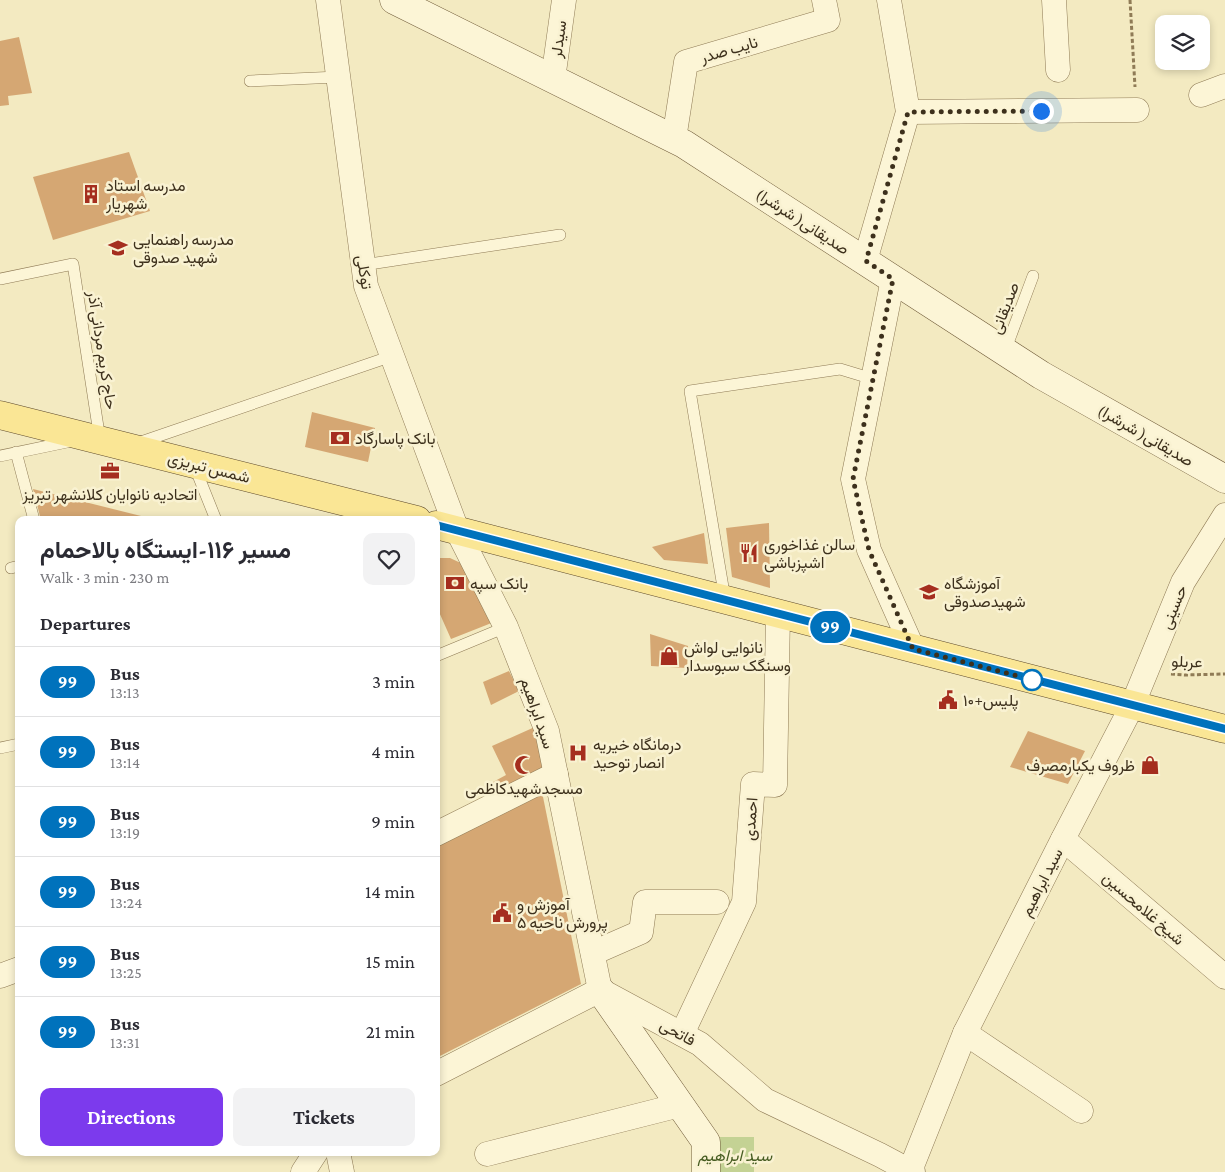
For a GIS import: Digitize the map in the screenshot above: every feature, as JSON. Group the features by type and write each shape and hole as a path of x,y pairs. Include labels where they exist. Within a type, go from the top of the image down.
{"main road":[{"name":"شمس تبریزی","path":"0,415 401,516"},
{"path":"447,528 1225,729"}],"street":[{"name":"توکلی","path":"328,0 366,286 392,356 447,528"},
{"name":"(شرشرا )صدیقانی","path":"394,0 692,149 1041,375 1225,479"},
{"name":"سیدلر","path":"553,79 564,0"},
{"name":"نایب صدر","path":"674,139 686,62 828,20 824,0"},
{"path":"866,261 908,112 890,0"},
{"path":"1054,0 1058,70"},
{"path":"1201,95 1225,86"},
{"path":"908,112 1137,110"},
{"path":"893,279 853,479 869,550 913,649"},
{"name":"حسینی","path":"1132,706 1183,582 1225,515"},
{"name":"سید ابراهیم","path":"447,528 506,627 548,731 600,990 706,1142 706,1172"},
{"name":"احمدی","path":"682,1034 744,902 753,784 775,785 778,614"},
{"name":"سید ابراهیم","path":"911,1172 965,1033 1132,706"},
{"path":"440,832 556,774"},
{"name":"شیخ غلامحسین","path":"1063,839 1225,978"},
{"path":"593,953 641,932 645,902 716,902"},
{"path":"0,976 15,970"},
{"path":"440,1072 600,990"},
{"name":"فاتحی","path":"600,990 700,1044 765,1100 911,1172"},
{"path":"965,1033 1081,1112"},
{"path":"486,1154 680,1105"},
{"path":"303,1172 313,1156"},
{"path":"339,1156 342,1172"}],"lane":[{"path":"250,81 338,76"},
{"path":"363,265 560,235"},
{"name":"حاج کریم مردانی آذر","path":"0,279 73,264 94,439"},
{"name":"صدیقانی","path":"1005,351 1033,276"},
{"path":"128,447 392,356"},
{"path":"725,600 690,391 840,369 873,379"},
{"path":"0,456 94,439"},
{"path":"16,452 33,516"},
{"path":"193,464 214,516"},
{"path":"440,654 506,627"},
{"path":"0,748 15,745"}],"path":[{"path":"1130,0 1137,110"},
{"name":"عربلو","path":"1148,671 1184,675 1225,674"}],"green space":[{"name":"سید ابراهیم","path":"715,1137 754,1137 754,1172 716,1172"}],"building":[{"path":"19,37 32,93 8,96 9,105 0,106 0,41"},
{"name":"مدرسه استاد شهریار","path":"129,152 150,211 53,240 33,177"},
{"name":"بانک پاسارگاد","path":"312,412 375,428 368,462 305,447"},
{"path":"33,489 141,516 40,516"},
{"name":"سالن غذاخوری اشپزباشی","path":"769,523 770,588 732,577 726,528"},
{"path":"704,533 708,564 664,560 652,547"},
{"name":"بانک سپه","path":"440,558 450,558 465,565 494,622 451,639 440,614"},
{"name":"نانوایی لواش وسنگک سبوسدار","path":"650,634 688,646 687,668 651,666"},
{"path":"509,671 519,691 491,705 483,682"},
{"name":"مسجدشهیدکاظمی","path":"537,726 546,770 491,803 482,788 506,775 492,746"},
{"path":"1028,731 1085,751 1068,784 1010,767"},
{"name":"آموزش و پرورش ناحیه ۵","path":"541,787 581,984 440,1056 440,840"}],"bus line":[{"name":"99","path":"440,526 1225,729"}],"place":[{"name":"مدرسه استاد شهریار","path":"91,194"},
{"name":"مدرسه راهنمایی شهید صدوقی","path":"118,248"},
{"name":"بانک پاسارگاد","path":"340,438"},
{"name":"اتحادیه نانوایان کلانشهر تبریز","path":"110,471"},
{"name":"سالن غذاخوری اشپزباشی","path":"749,553"},
{"name":"بانک سپه","path":"455,583"},
{"name":"آموزشگاه شهیدصدوقی","path":"929,592"},
{"name":"نانوایی لواش وسنگک سبوسدار","path":"669,656"},
{"name":"پلیس+۱۰","path":"948,700"},
{"name":"درمانگاه خیریه انصار توحید","path":"578,753"},
{"name":"مسجدشهیدکاظمی","path":"524,765"},
{"name":"ظروف یکبارمصرف","path":"1150,765"},
{"name":"آموزش و پرورش ناحیه ۵","path":"502,913"}],"route":[{"path":"1032,680 1041,682 913,649 869,550 853,479 893,279 866,261 908,112 1041,111"}]}
